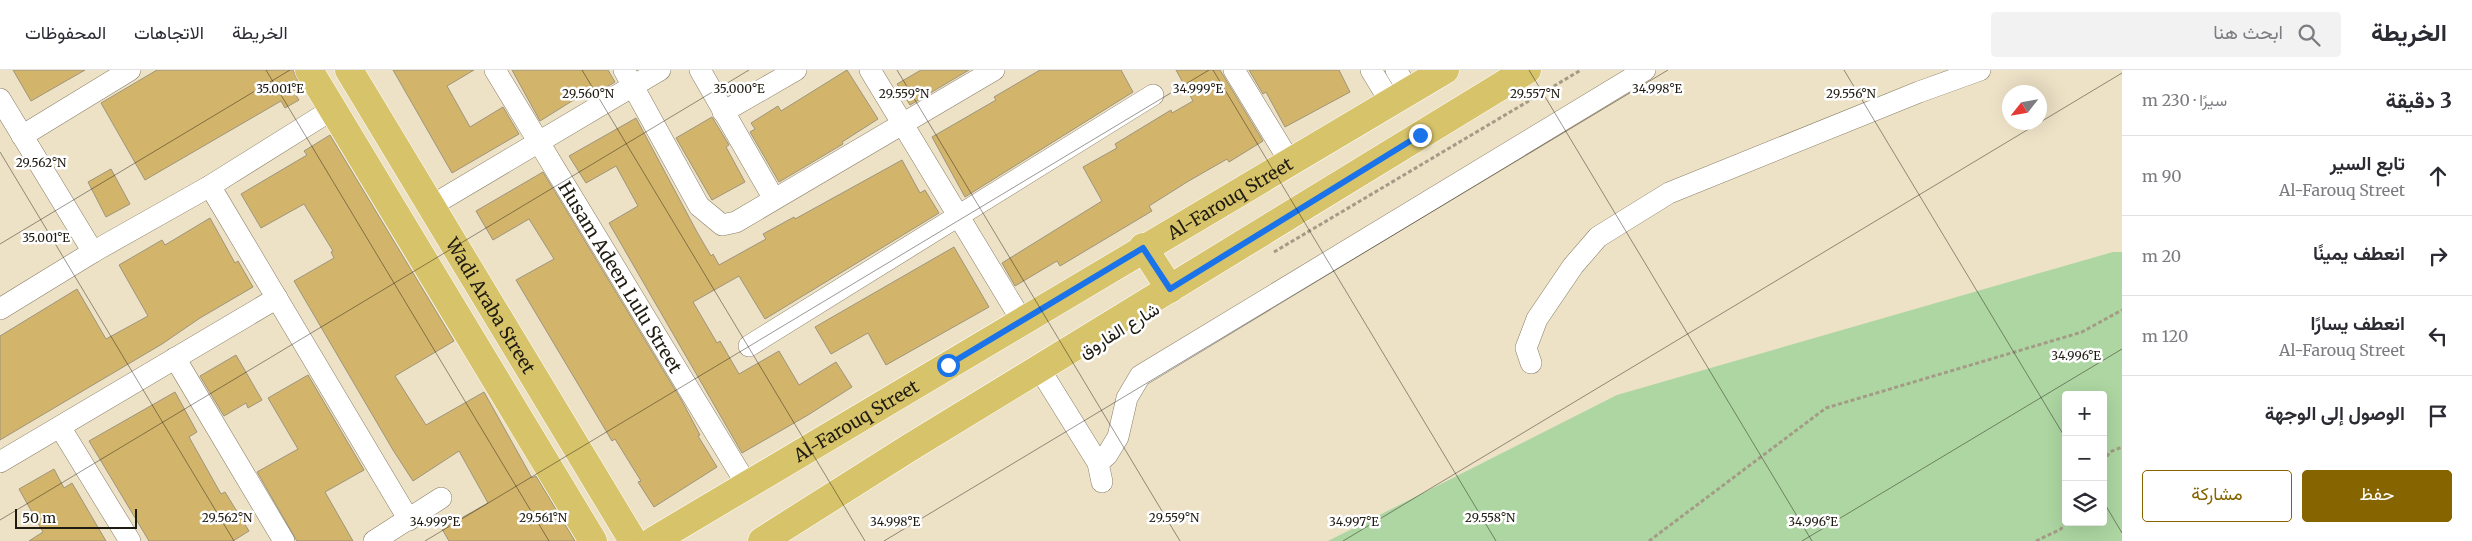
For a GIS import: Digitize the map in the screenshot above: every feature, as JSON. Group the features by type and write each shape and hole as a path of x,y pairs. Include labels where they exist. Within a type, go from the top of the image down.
{"main road":[{"name":"Wadi Araba Street","path":"309,70 593,541"},
{"name":"Wadi Araba Street","path":"349,70 633,541"},
{"name":"Al-Farouq Street","path":"653,541 1290,162 1399,88 1445,70"},
{"path":"762,541 909,448 1527,70"},
{"path":"1143,248 1170,289"}],"street":[{"path":"22,136 130,70"},
{"name":"Husam Adeen Lulu Street","path":"495,70 747,485"},
{"path":"431,206 539,142 629,78 660,70"},
{"path":"700,70 774,199"},
{"path":"723,112 796,70"},
{"path":"870,70 1022,321"},
{"path":"629,78 698,206 722,225 736,222 994,70"},
{"path":"1234,70 1290,162"},
{"path":"1371,70 1399,88"},
{"path":"1039,368 1100,473 1107,455 1118,437 1127,398 1140,376 1645,70"},
{"path":"1531,364 1526,348 1537,319 1573,266 1598,237 1606,231 1669,193 1919,92 1980,70"},
{"path":"749,346 1153,95"},
{"path":"0,99 94,252"},
{"path":"0,310 94,252 210,186 333,109"},
{"path":"210,186 409,520"},
{"path":"0,462 277,298"},
{"path":"175,358 284,541"},
{"path":"60,427 130,541"},
{"path":"374,541 441,498"}],"path":[{"path":"1270,254 1581,70"},
{"path":"1649,541 1826,408 2082,332 2122,310"},
{"path":"2107,456 2110,452 2122,447"},
{"path":"2036,541 2062,526"}],"green space":[{"path":"2113,252 2122,252 2122,541 1328,541 1617,395"}],"building":[{"path":"13,70 85,70 31,101"},
{"path":"157,70 293,70 301,87 293,91 299,100 285,108 281,101 145,180 101,103"},
{"path":"393,70 474,70 447,86 470,127 503,107 519,134 452,173"},
{"path":"512,70 608,70 615,82 600,91 596,86 540,121"},
{"path":"847,70 878,119 842,142 843,144 779,182 750,132 755,129 751,123 778,106 781,111"},
{"path":"921,70 969,70 910,105 897,84"},
{"path":"1040,70 1121,70 1133,92 965,197 932,137 996,100 994,97"},
{"path":"1176,70 1220,70 1263,141 1229,162 1227,159 1187,182 1149,206 1152,211 1060,266 1057,261 1015,286 1002,263 1102,201 1083,167 1117,148 1115,144 1171,110 1172,113 1193,101"},
{"path":"1249,70 1339,70 1350,92 1285,127 1266,92 1263,94"},
{"path":"712,117 729,145 726,147 745,182 712,200 676,138"},
{"path":"636,118 697,232 711,256 713,254 719,265 766,239 763,234 794,217 795,219 902,160 920,193 925,190 939,213 765,319 739,276 693,302 717,343 720,341 739,374 779,351 799,385 836,362 852,387 742,453 609,223 638,206 616,166 586,183 569,156"},
{"path":"330,135 454,341 395,376 426,425 484,392 532,478 536,476 575,541 449,541 442,529 488,503 459,451 413,481 393,450 294,281 334,258 331,252 333,251 304,204 261,228 241,194 307,155 304,151"},
{"path":"111,169 130,204 106,217 88,182"},
{"path":"543,172 682,401 700,435 698,436 717,467 654,507 638,482 641,481 615,439 612,441 516,280 554,259 529,219 493,240 476,211"},
{"path":"210,218 235,263 238,261 253,287 200,318 162,344 0,440 0,336 77,289 106,339 148,316 119,265 162,240 165,245"},
{"path":"954,247 989,307 886,365 868,333 831,354 815,327"},
{"path":"236,355 262,400 248,408 246,403 224,416 200,376"},
{"path":"308,375 364,470 325,492 353,541 297,541 257,472 298,449 268,398"},
{"path":"175,392 197,432 189,437 221,494 225,492 249,531 233,541 149,541 89,441"},
{"path":"54,469 64,488 72,483 106,541 29,541 43,532 19,489"}],"route":[{"path":"948,365 1143,248 1170,289 1420,135"}]}
